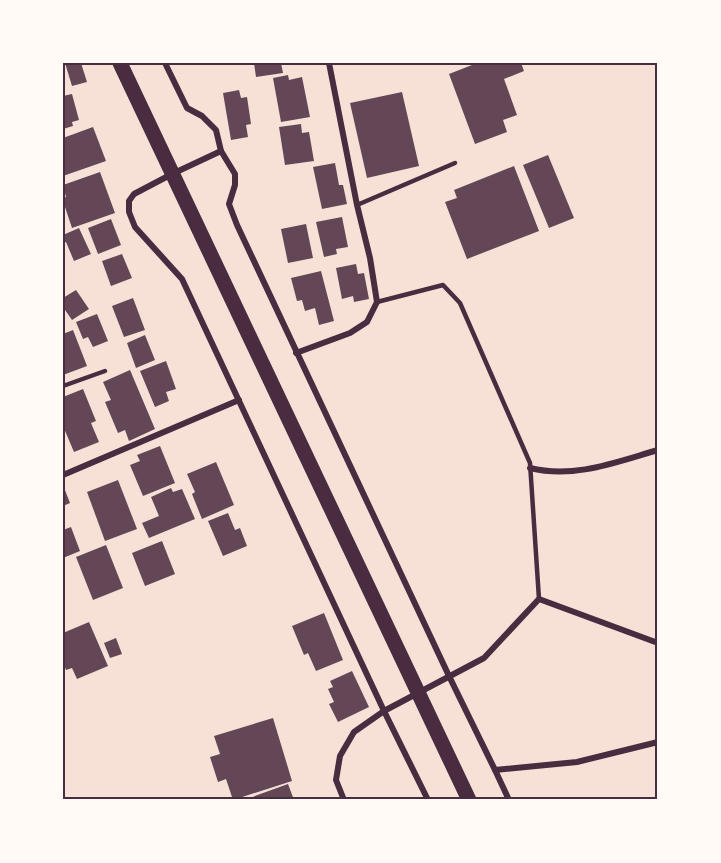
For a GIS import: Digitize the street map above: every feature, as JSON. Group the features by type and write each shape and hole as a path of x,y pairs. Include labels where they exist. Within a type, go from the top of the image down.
{"main road":[{"path":"120,63 469,800"}],"street":[{"path":"165,63 187,108 202,116 216,130 221,151 235,174 236,185 229,204 237,225 509,800"},
{"path":"296,353 350,333 367,322 377,302 370,258 329,63"},
{"path":"221,151 134,194 129,201 129,212 135,226 182,279 428,800"},
{"path":"63,475 239,400"},
{"path":"530,468 550,473 592,469 658,450"},
{"path":"344,800 336,780 340,756 354,732 384,711 484,658 539,599 658,643"},
{"path":"495,770 577,762 658,742"}],"lane":[{"path":"357,204 455,163"},
{"path":"377,302 443,285 460,303 530,464 539,599"},
{"path":"63,386 105,371"}],"building":[{"path":"65,63 81,63 87,82 72,86"},
{"path":"254,63 281,63 283,73 256,77"},
{"path":"477,63 521,63 524,71 504,79 517,115 503,120 507,132 475,144 449,74"},
{"path":"288,75 289,80 302,77 310,117 281,122 273,78"},
{"path":"239,90 241,98 247,97 251,124 246,125 248,137 231,140 223,93"},
{"path":"402,92 419,166 367,178 350,103"},
{"path":"72,94 79,120 72,122 73,126 63,129 63,96"},
{"path":"301,124 302,133 309,132 314,161 285,165 279,127"},
{"path":"93,127 106,161 63,176 63,138"},
{"path":"548,155 574,218 549,228 523,165"},
{"path":"335,163 339,185 343,185 347,204 322,209 313,167"},
{"path":"514,166 539,231 467,259 445,202 457,198 454,190"},
{"path":"100,172 115,213 72,228 63,201 66,197 63,185"},
{"path":"342,217 348,247 336,249 337,254 324,257 316,222"},
{"path":"111,219 121,245 98,254 88,228"},
{"path":"306,224 313,258 288,263 281,229"},
{"path":"79,228 91,254 74,261 66,242 63,243 63,235"},
{"path":"122,254 132,278 111,286 102,261"},
{"path":"356,264 358,274 364,273 369,299 354,302 353,296 342,299 336,268"},
{"path":"321,271 334,321 319,325 315,308 305,311 302,300 297,301 291,278"},
{"path":"76,290 89,309 72,320 63,307 63,298"},
{"path":"133,298 145,330 124,337 112,306"},
{"path":"97,314 108,341 93,347 88,337 83,339 76,322"},
{"path":"73,330 87,366 63,375 63,334"},
{"path":"145,335 155,360 136,368 127,343"},
{"path":"166,361 176,389 166,392 169,401 155,407 140,371"},
{"path":"130,370 155,429 129,441 125,430 118,433 105,402 111,400 103,382"},
{"path":"83,389 96,421 91,423 99,442 74,452 63,426 63,397"},
{"path":"160,446 175,483 143,496 130,465 140,461 137,455"},
{"path":"216,462 234,505 202,519 192,494 195,492 187,474"},
{"path":"118,480 137,529 105,541 87,492"},
{"path":"63,485 70,503 63,506"},
{"path":"171,488 173,492 182,489 195,519 149,538 142,523 159,516 151,497"},
{"path":"228,513 235,530 240,528 247,546 223,556 208,521"},
{"path":"71,527 80,551 63,558 63,530"},
{"path":"162,541 175,574 145,586 132,553"},
{"path":"106,545 123,588 93,600 76,557"},
{"path":"324,613 343,660 316,671 308,653 304,655 292,626"},
{"path":"89,622 108,666 77,679 72,668 66,670 63,662 63,633"},
{"path":"116,638 122,654 110,658 104,643"},
{"path":"352,671 369,707 338,722 329,704 334,702 328,689 333,687 330,681"},
{"path":"273,718 292,781 233,800 226,779 218,782 210,757 220,754 214,736"},
{"path":"288,784 294,800 244,800"}]}
